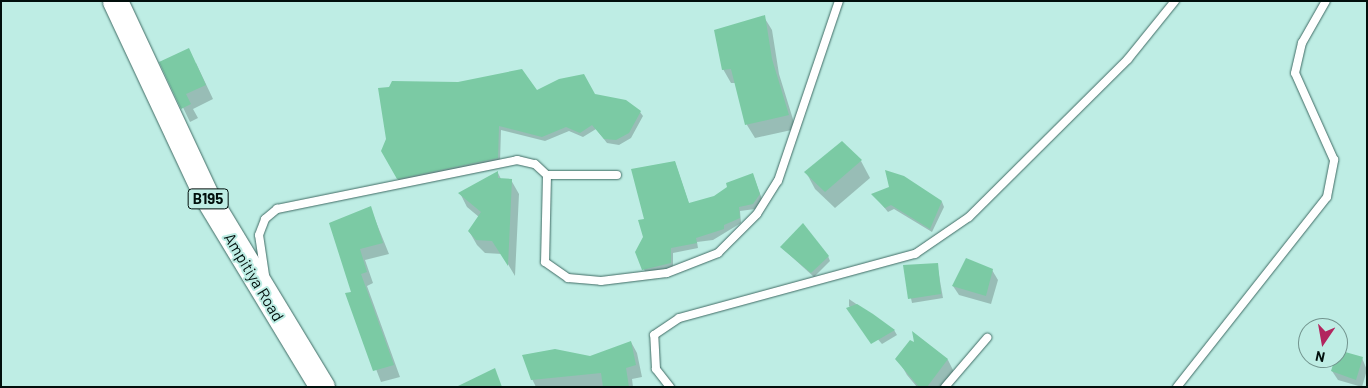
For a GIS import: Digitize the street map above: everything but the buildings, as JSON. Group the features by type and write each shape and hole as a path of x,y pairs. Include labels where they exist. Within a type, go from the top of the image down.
{"main road":[{"name":"Ampitiya Road","path":"115,1 207,197 322,387"}],"lane":[{"path":"547,175 545,262 568,278 601,281 667,273 718,253 757,214 778,181 839,1"},
{"path":"670,387 656,369 654,335 679,318 915,254 970,217 1128,59 1175,1"},
{"path":"1177,387 1327,197 1334,160 1294,73 1302,43 1326,1"},
{"path":"269,302 259,235 265,219 277,209 517,160 535,164 547,175 617,175"},
{"path":"945,387 987,338"}]}
